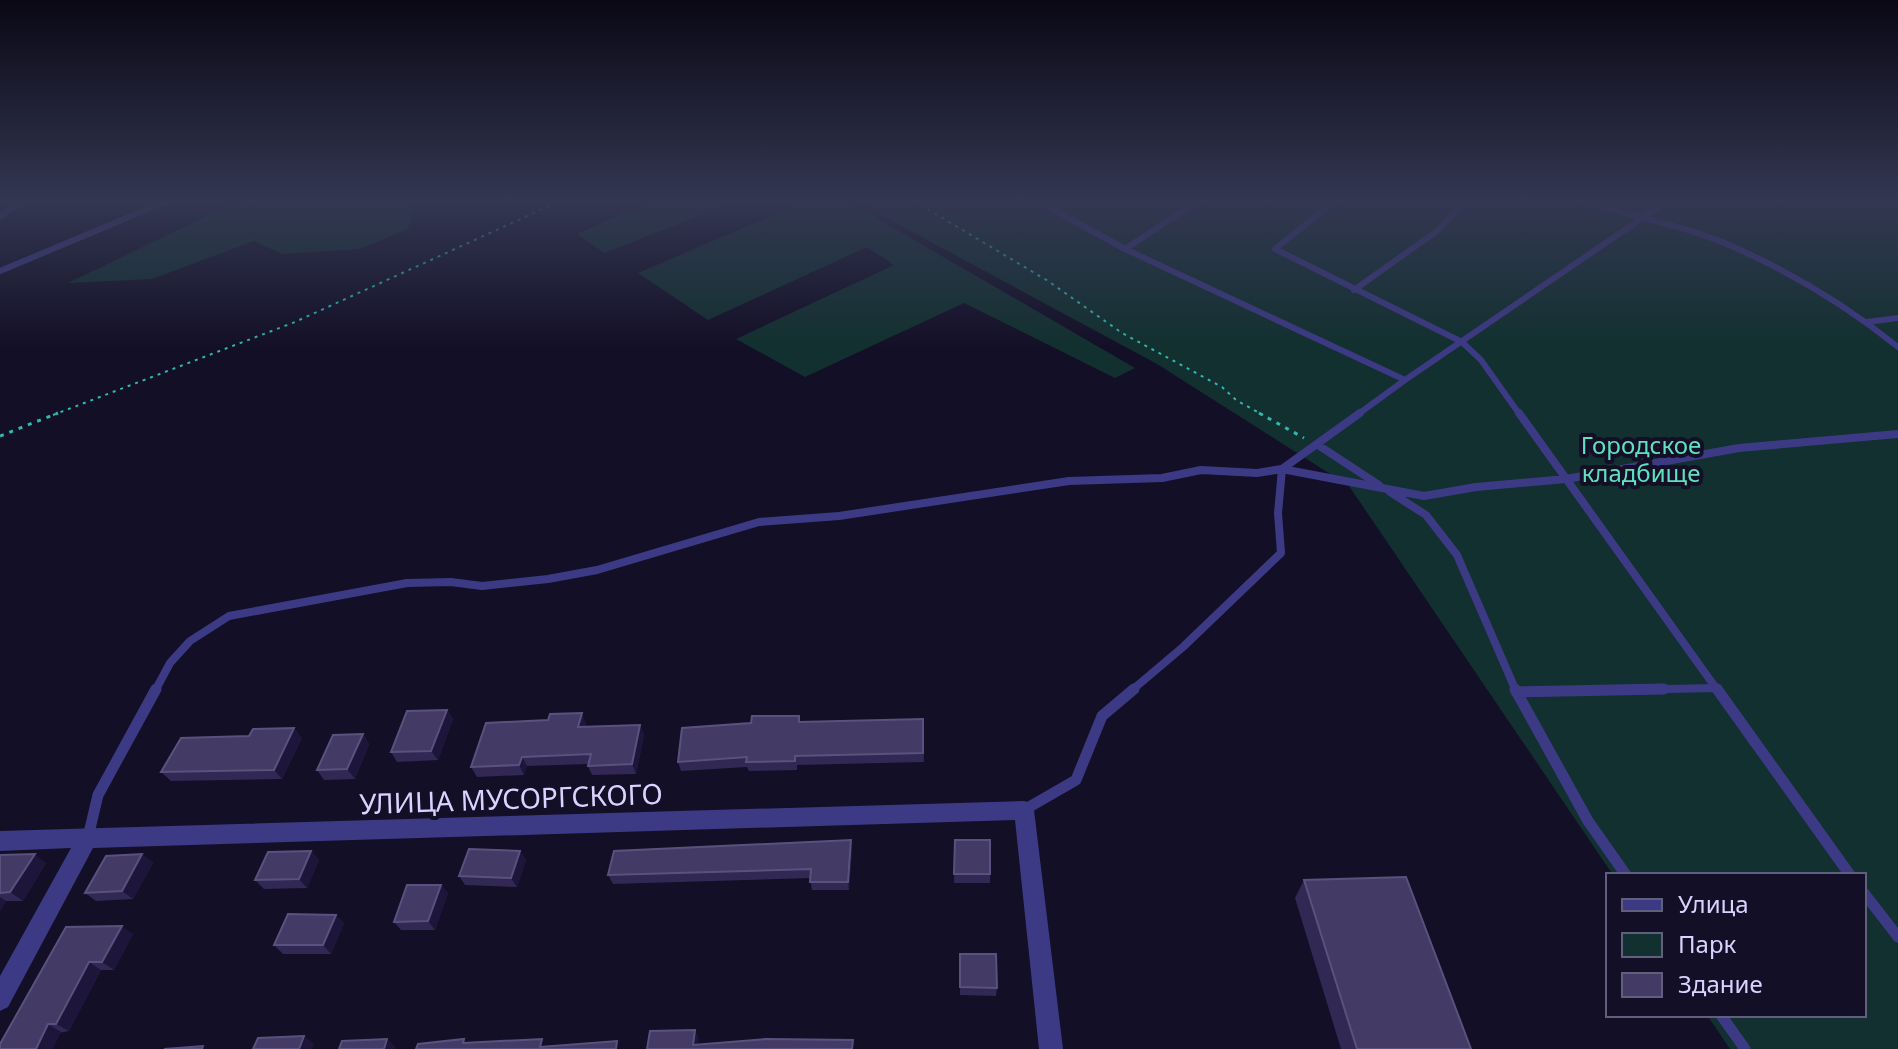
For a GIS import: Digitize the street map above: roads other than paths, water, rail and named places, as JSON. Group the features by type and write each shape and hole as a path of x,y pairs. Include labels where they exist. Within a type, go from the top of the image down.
{"street":[{"name":"УЛИЦА МУСОРГСКОГО","path":"0,841 1024,810"},
{"path":"1024,810 1051,1049"},
{"path":"0,999 87,839"}],"lane":[{"path":"0,271 50,250"},
{"path":"1127,250 1405,380"},
{"path":"1277,250 1462,342 1481,360 1849,873"},
{"path":"1354,290 1410,250"},
{"path":"1282,469 1594,250"},
{"path":"1739,250 1796,279 1867,322 1898,347"},
{"path":"1867,322 1898,318"},
{"path":"87,839 98,795 170,663 190,641 229,616 407,583 451,582 482,586 548,579 597,570 759,522 839,516 1069,481 1162,478 1201,470 1257,473 1282,469 1424,496 1476,487 1566,479 1739,448 1898,434"},
{"path":"1318,445 1426,515 1457,555 1516,692 1588,821 1625,873"},
{"path":"1024,810 1076,780 1102,716 1183,647 1281,553 1278,513 1282,469"},
{"path":"1516,692 1718,688"},
{"path":"1866,896 1898,937"},
{"path":"1722,1017 1745,1049"}],"park label":[{"name":"Городское кладбище","path":"1641,458"}]}
